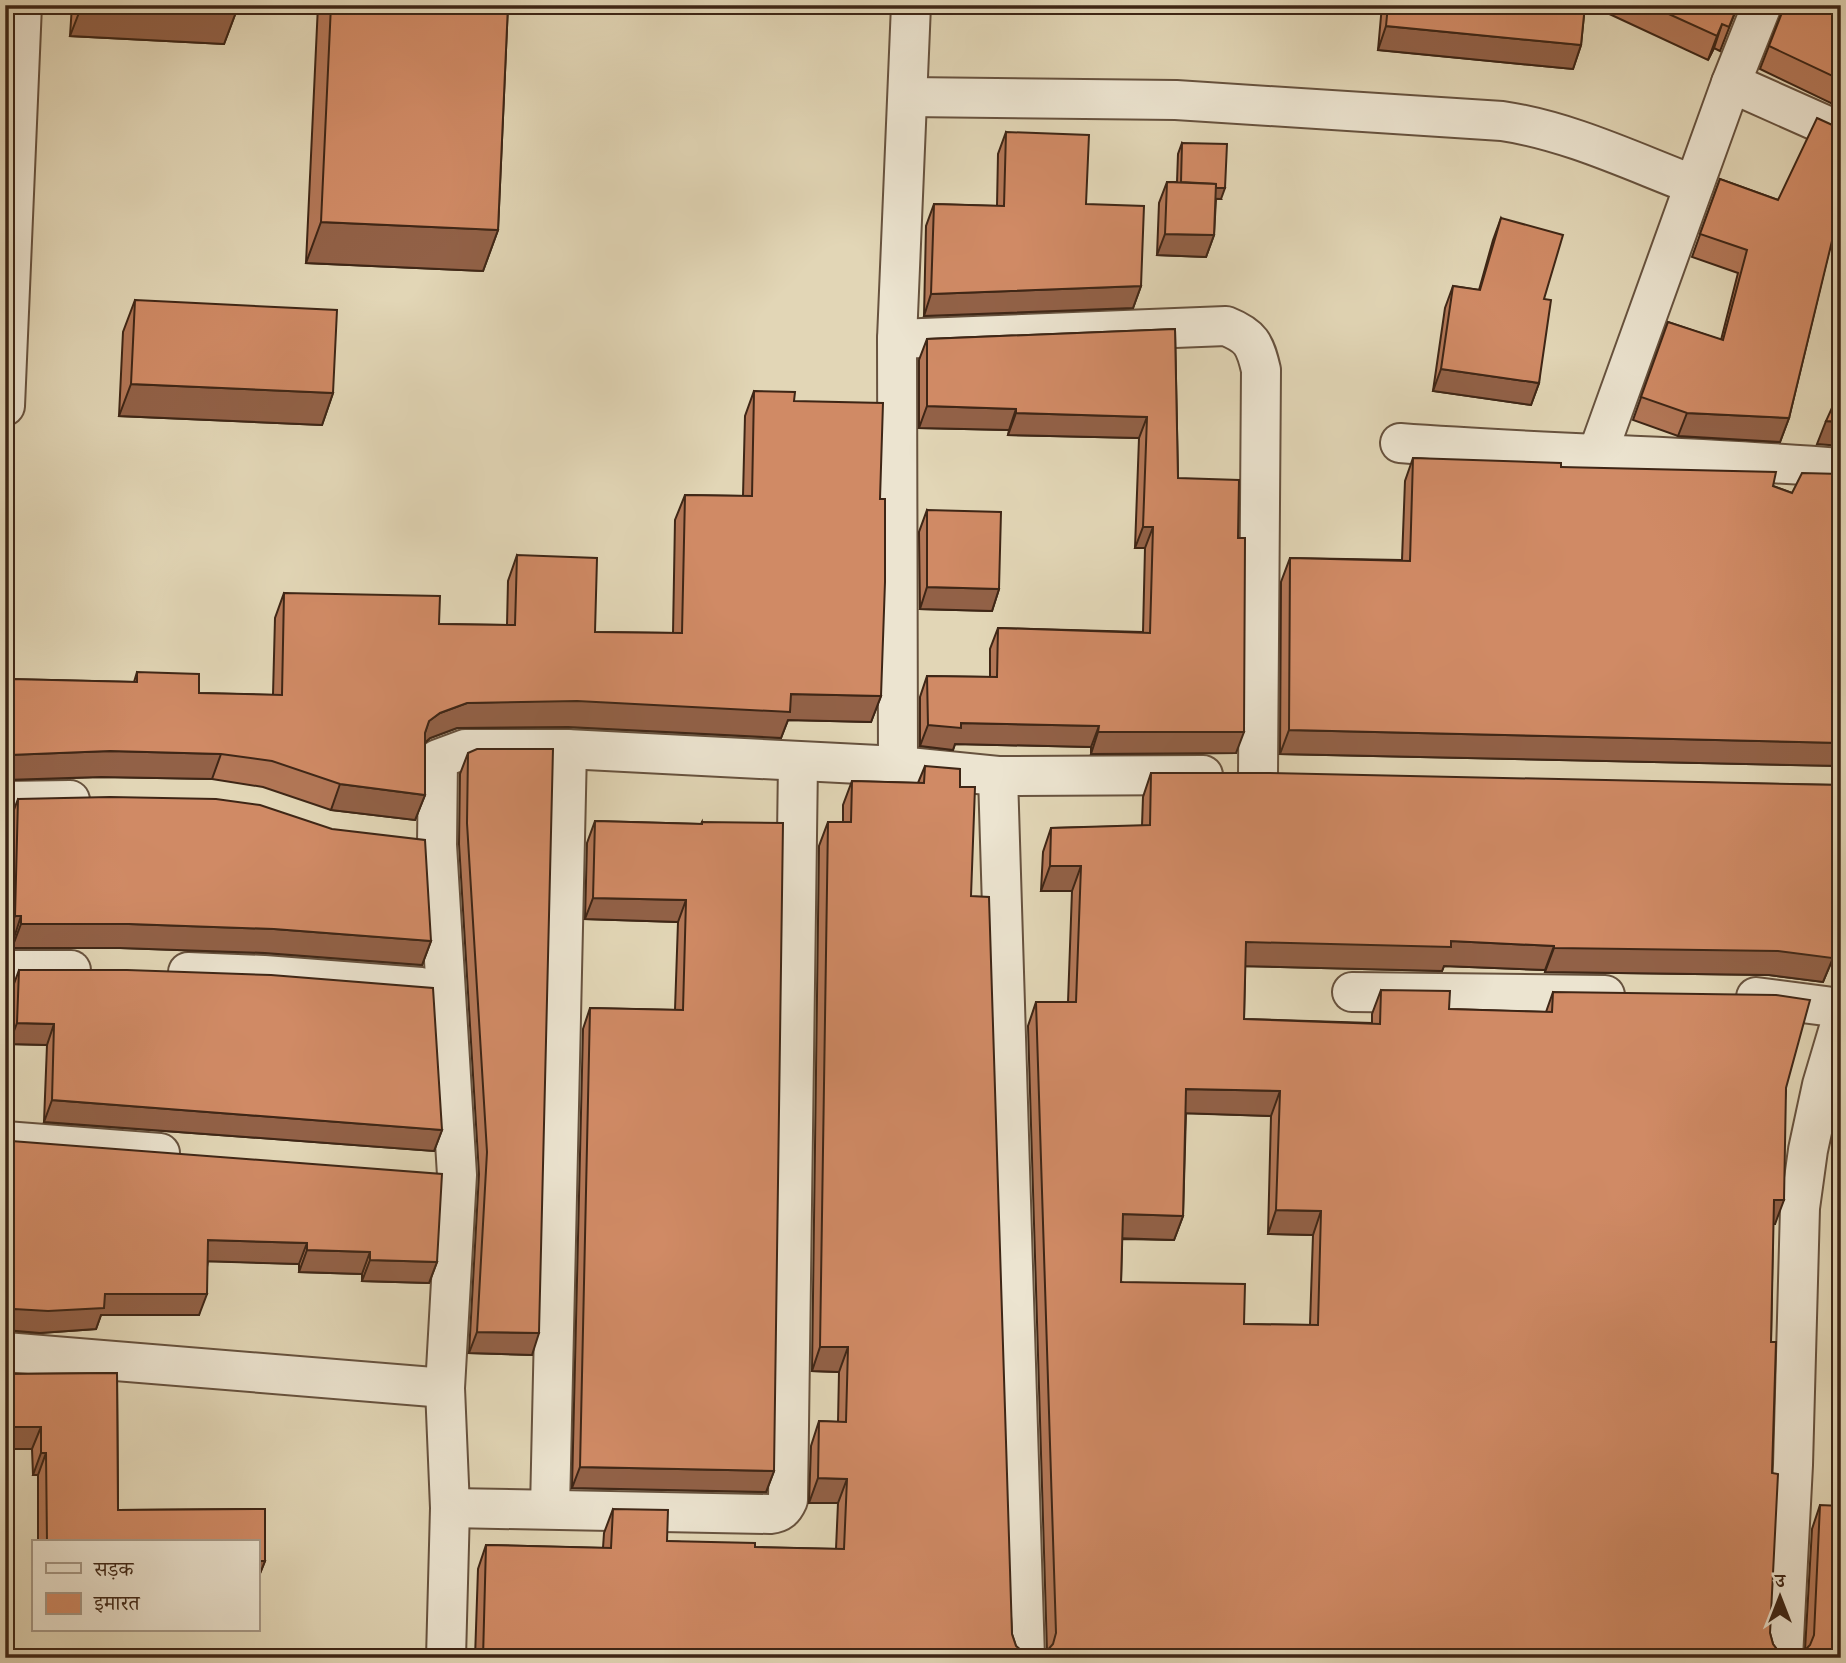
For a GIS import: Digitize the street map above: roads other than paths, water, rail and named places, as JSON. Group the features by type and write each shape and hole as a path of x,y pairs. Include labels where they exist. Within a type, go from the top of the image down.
{"street":[{"path":"5,406 22,5"},
{"path":"898,766 897,340 911,5"},
{"path":"1597,455 1731,83 1762,5"},
{"path":"1731,83 1841,132"},
{"path":"908,97 1176,100 1502,121 1537,127 1569,137 1694,185"},
{"path":"446,1658 450,1508 445,1388 444,989 437,845 438,759 465,749 567,749 898,766 998,776 1272,775 1261,370 1256,349 1244,334 1226,326 897,340"},
{"path":"1400,443 1841,468"},
{"path":"550,1509 567,749"},
{"path":"450,1508 770,1514 785,1508 788,1500 798,762"},
{"path":"998,776 1025,1658"},
{"path":"5,802 101,799"},
{"path":"398,840 437,845"},
{"path":"5,970 107,970"},
{"path":"159,972 264,975 444,989"},
{"path":"1352,992 1644,995"},
{"path":"1728,996 1769,997 1841,1008"},
{"path":"1783,1658 1793,1465 1800,1208 1808,1150 1822,1085 1841,1021"},
{"path":"5,1141 195,1155"},
{"path":"5,1352 445,1388"}]}
